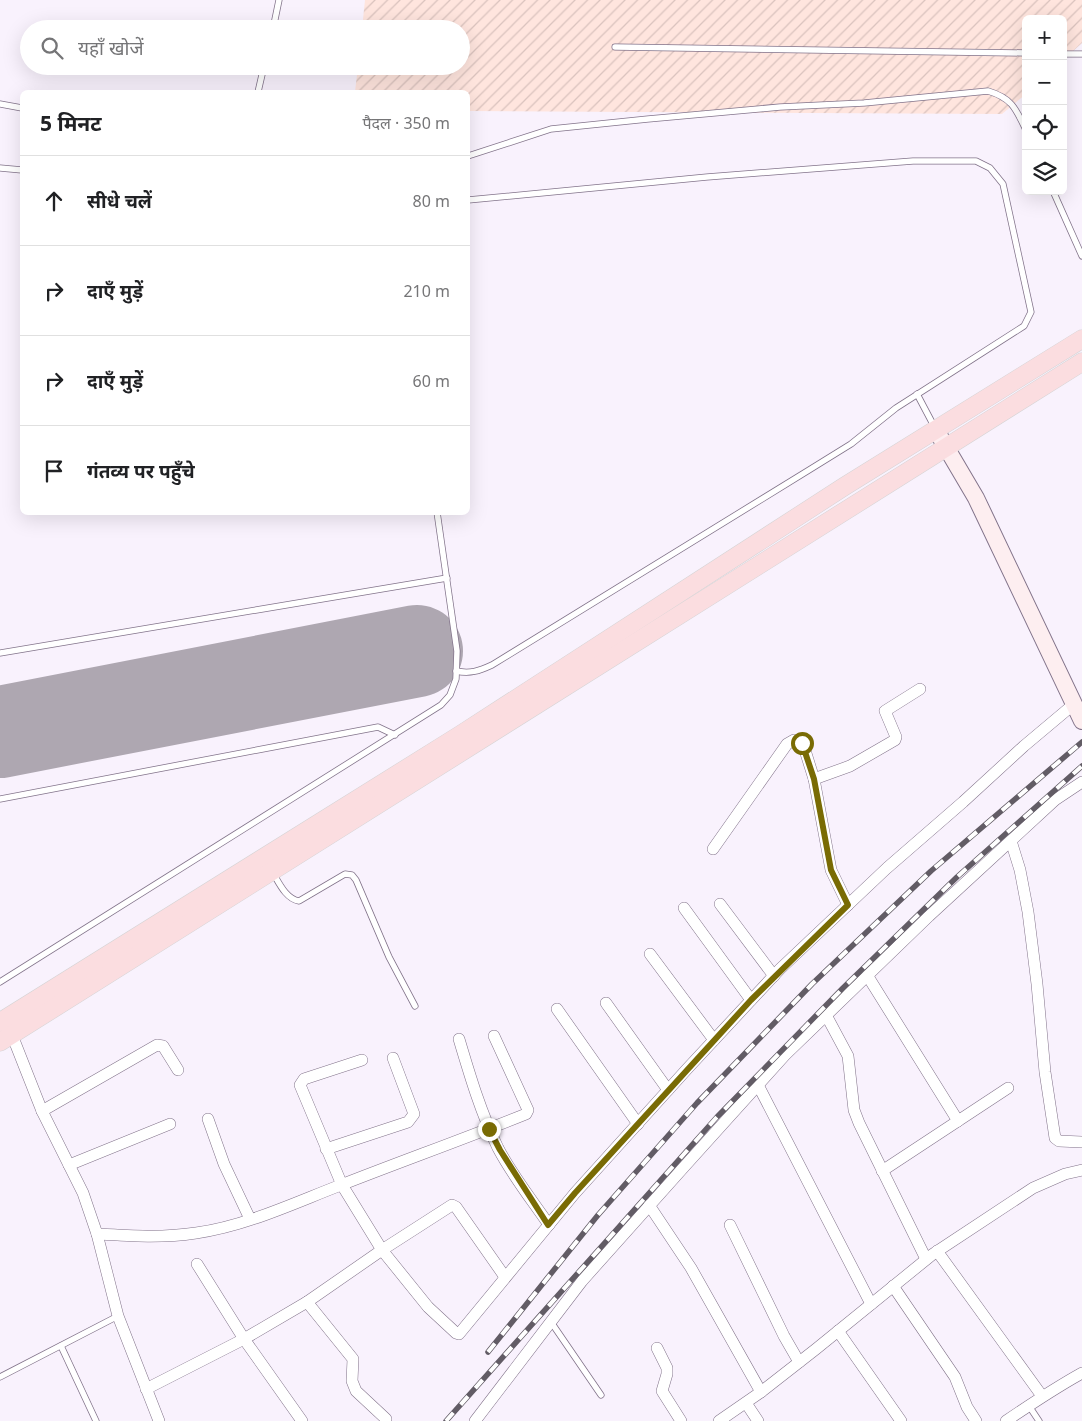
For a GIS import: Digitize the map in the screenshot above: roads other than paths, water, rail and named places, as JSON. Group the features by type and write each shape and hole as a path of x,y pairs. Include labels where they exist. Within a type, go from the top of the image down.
{"main road":[{"path":"5,1029 845,486 1082,339"},
{"path":"5,1029 272,872 1082,362"}],"street":[{"path":"936,430 976,498 1082,720"},
{"path":"814,779 850,766 895,740 896,737 884,711 920,689"},
{"path":"362,1060 304,1079 300,1085 342,1185 382,1250 428,1307 456,1333 460,1333 548,1225 668,1090 774,976 887,868 1074,704"},
{"path":"713,849 790,741 798,740 804,747 814,779 831,870 848,905"},
{"path":"474,1421 582,1282 785,1055 867,975 1055,800 1082,782"},
{"path":"1011,841 1020,870 1028,912 1038,984 1045,1072 1055,1138 1059,1141 1082,1142"},
{"path":"720,904 774,976"},
{"path":"684,908 751,1000"},
{"path":"650,954 714,1040"},
{"path":"867,975 958,1121"},
{"path":"606,1003 668,1090"},
{"path":"557,1009 638,1124"},
{"path":"826,1015 848,1056 854,1110 864,1135 926,1259"},
{"path":"5,1029 42,1111 83,1193 97,1234 118,1316 159,1421"},
{"path":"97,1234 140,1237 173,1236 206,1231 250,1219 526,1114 528,1110 494,1036"},
{"path":"459,1039 477,1098 489,1129 500,1150 548,1225"},
{"path":"42,1111 157,1045 163,1046 178,1070"},
{"path":"326,1149 408,1122 412,1118 414,1114 393,1058"},
{"path":"758,1085 871,1304"},
{"path":"882,1171 1008,1088"},
{"path":"208,1119 224,1164 250,1219"},
{"path":"69,1165 170,1124"},
{"path":"719,1421 761,1392 937,1251 1033,1188 1065,1174 1082,1170"},
{"path":"649,1205 691,1268 761,1392"},
{"path":"146,1389 244,1339 307,1302 382,1250 454,1206 505,1277"},
{"path":"730,1225 784,1336 799,1362"},
{"path":"937,1251 1042,1396"},
{"path":"197,1264 244,1339 302,1421"},
{"path":"893,1286 955,1376 967,1407 976,1421"},
{"path":"307,1302 354,1359 352,1381 356,1391 386,1419"},
{"path":"838,1331 901,1421"},
{"path":"657,1348 667,1368 662,1392 681,1421"},
{"path":"1006,1421 1042,1396 1082,1373"},
{"path":"746,1403 758,1421"}],"lane":[{"path":"274,20 279,0"},
{"path":"615,47 1022,53"},
{"path":"1067,54 1082,54"},
{"path":"258,90 262,75"},
{"path":"470,155 551,129 780,107 864,103 988,91 999,94 1010,102 1022,122"},
{"path":"0,104 20,108"},
{"path":"456,671 466,673 479,672 492,665 851,444 896,408 1024,326 1031,312 1003,184 990,168 976,161 913,161 707,177 470,200"},
{"path":"0,168 20,170"},
{"path":"1055,195 1082,256"},
{"path":"917,394 936,430"},
{"path":"0,982 441,706 450,695 456,679 457,651 438,515"},
{"path":"0,654 446,578"},
{"path":"0,800 378,727 395,736"},
{"path":"272,872 289,897 298,901 346,874 352,875 356,880 389,957 415,1006"},
{"path":"0,1377 118,1316"},
{"path":"551,1322 601,1395"},
{"path":"60,1346 96,1421"},
{"path":"1029,1406 1039,1421"}],"railway":[{"path":"488,1352 598,1215 697,1103 812,984 931,871 1082,742"},
{"path":"446,1421 717,1117 843,988 957,877 1082,766"}]}
